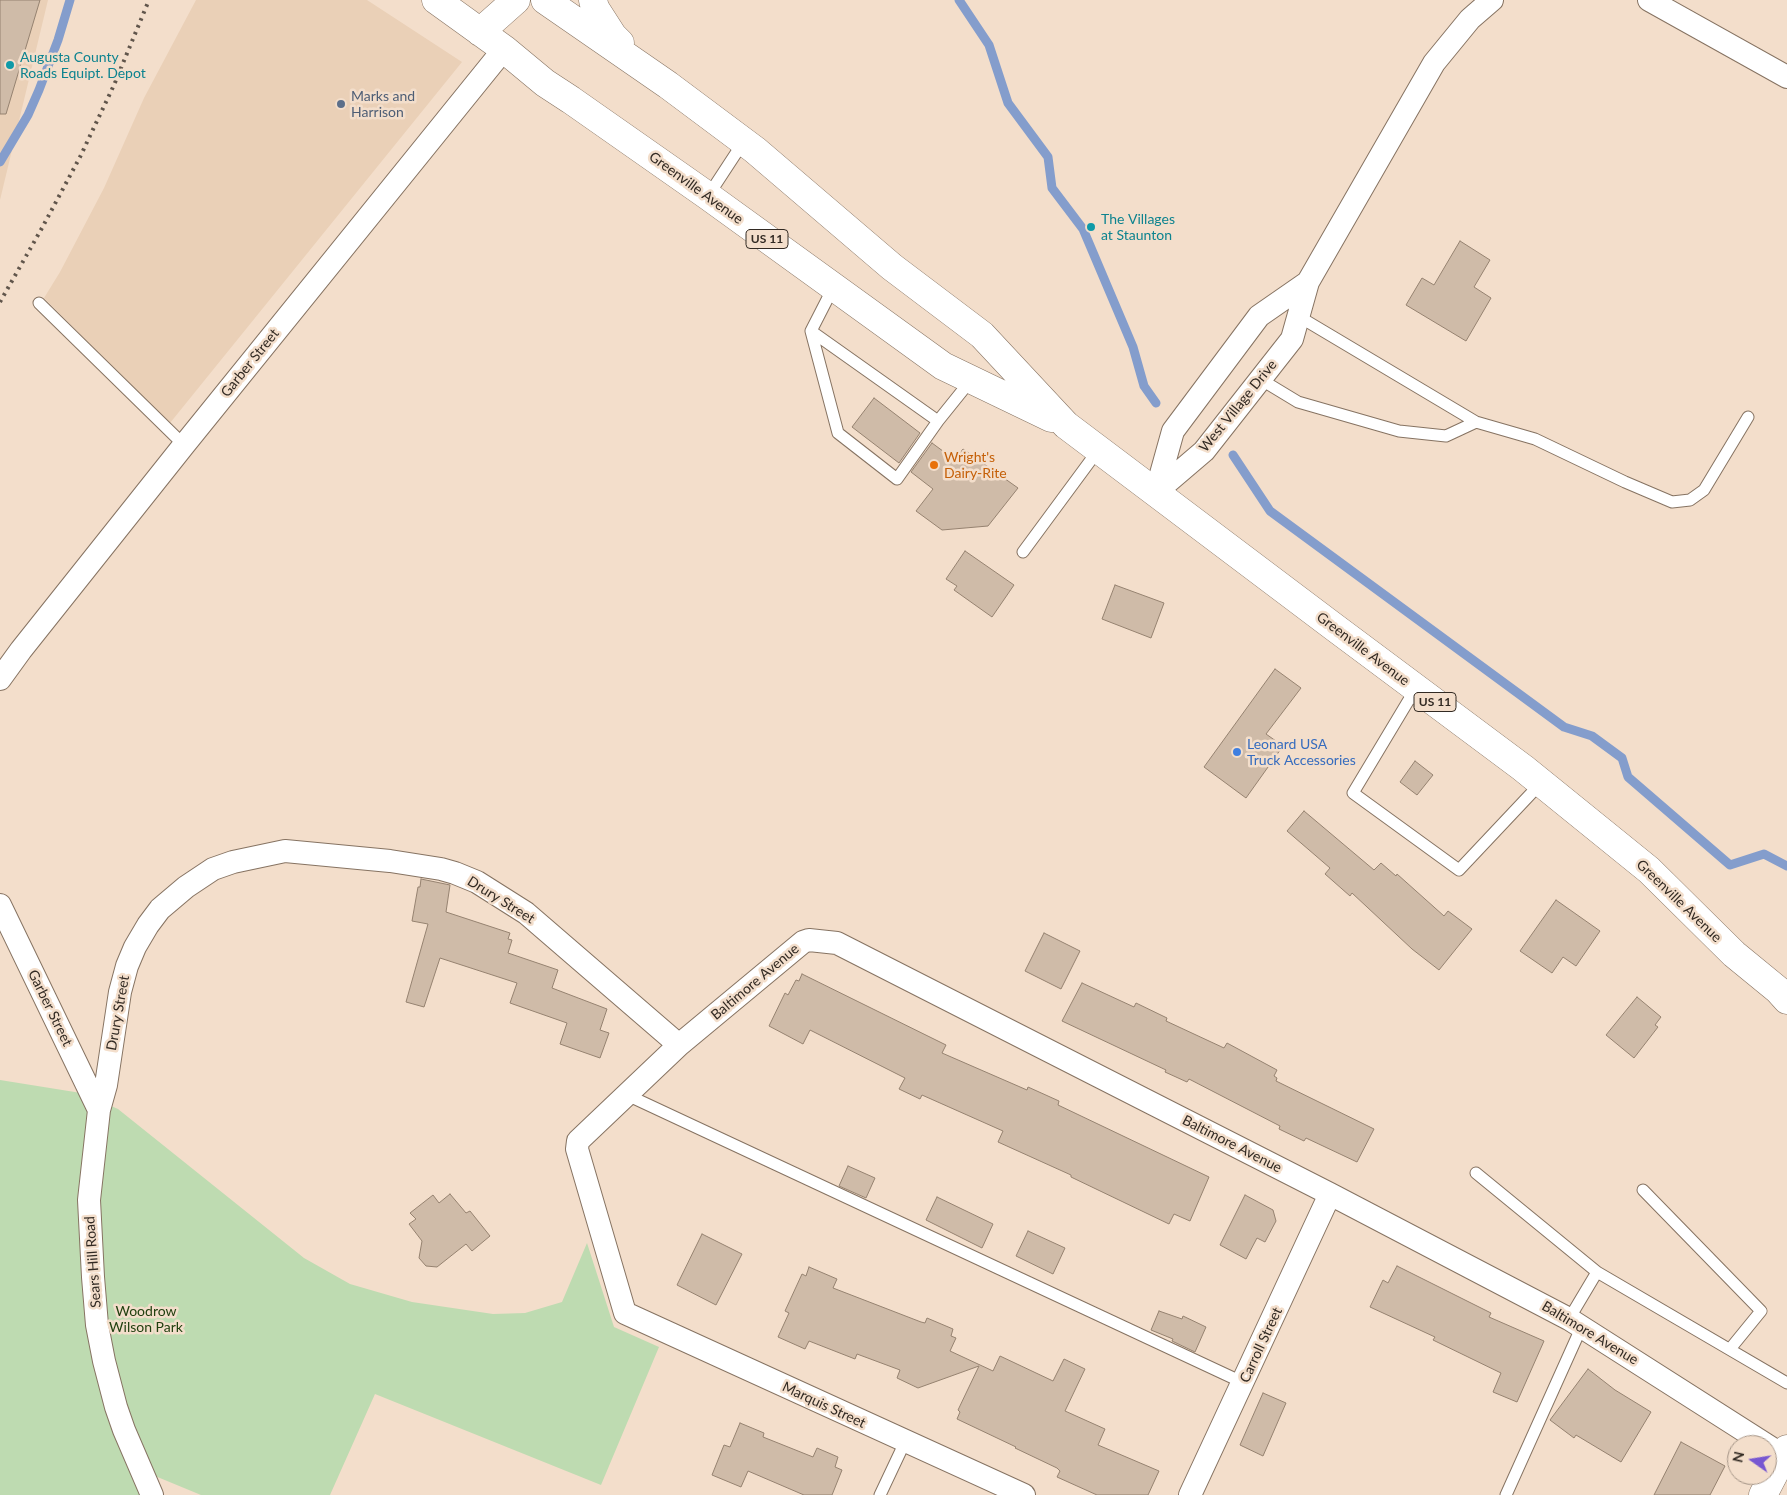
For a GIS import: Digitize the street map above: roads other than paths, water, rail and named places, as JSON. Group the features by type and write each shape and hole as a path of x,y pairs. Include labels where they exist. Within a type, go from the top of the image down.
{"main road":[{"name":"Greenville Avenue","path":"436,0 545,83 708,196 943,366 1066,425 1099,449 1541,783 1649,870 1734,954 1778,990 1787,1000"},
{"path":"480,32 497,0"},
{"path":"480,32 516,0"},
{"name":"Greenville Avenue","path":"545,0 668,85 744,141 892,267 982,335 1066,425"},
{"path":"593,0 595,8 613,36 668,85"},
{"path":"1763,1495 1786,1454"}],"street":[{"name":"West Village Drive","path":"1156,492 1204,451 1292,339 1308,282 1434,63 1470,19 1492,0"},
{"path":"1649,0 1787,78"},
{"name":"Garber Street","path":"0,679 184,445 504,50"},
{"name":"West Village Drive","path":"1156,492 1173,431 1259,316 1308,282"},
{"name":"Drury Street","path":"99,1110 106,1085 120,992 127,966 135,947 148,925 160,909 186,887 214,869 233,862 285,851 390,861 441,869 477,882 526,913 679,1045"},
{"name":"Garber Street","path":"0,905 99,1110"},
{"name":"Baltimore Avenue","path":"679,1045 803,942 810,940 837,943 1330,1194 1575,1322 1786,1454"},
{"path":"625,1094 679,1045"},
{"name":"Marquis Street","path":"625,1094 578,1140 577,1149 625,1313 1024,1495"},
{"name":"Sears Hill Road","path":"99,1110 89,1200 97,1324 116,1407 152,1495"},
{"name":"Carroll Street","path":"1190,1495 1244,1383 1330,1194"}],"lane":[{"path":"708,196 744,141"},
{"path":"833,288 811,331 838,432 897,479 938,421 971,379"},
{"path":"39,302 184,445"},
{"path":"1298,316 1476,422 1535,439 1672,502 1690,500 1704,490 1748,417"},
{"path":"811,331 938,421"},
{"path":"1260,379 1298,402 1399,431 1446,436 1476,422"},
{"path":"1024,552 1099,449"},
{"path":"1416,688 1353,792 1459,870 1541,783"},
{"path":"625,1094 1244,1383"},
{"path":"1476,1173 1597,1272 1787,1382"},
{"path":"1643,1190 1761,1311 1730,1349"},
{"path":"1506,1495 1597,1272"},
{"path":"880,1495 905,1442"}],"waterway":[{"path":"0,162 28,115 39,90 58,40 70,0"},
{"path":"959,0 989,45 1008,103 1048,157 1052,188 1083,229 1133,347 1144,386 1156,403"},
{"path":"1233,455 1270,511 1564,727 1592,736 1622,758 1628,777 1730,865 1764,854 1787,866"}],"railway":[{"path":"0,302 80,157 114,85 149,0"}],"place":[{"name":"Augusta County Roads Equipt. Depot","path":"10,65"},
{"name":"Marks and Harrison","path":"341,104"},
{"name":"The Villages at Staunton","path":"1091,227"},
{"name":"Wright's Dairy-Rite","path":"934,465"},
{"name":"Leonard USA Truck Accessories","path":"1237,752"}],"park label":[{"name":"Woodrow Wilson Park","path":"146,1319"}]}
